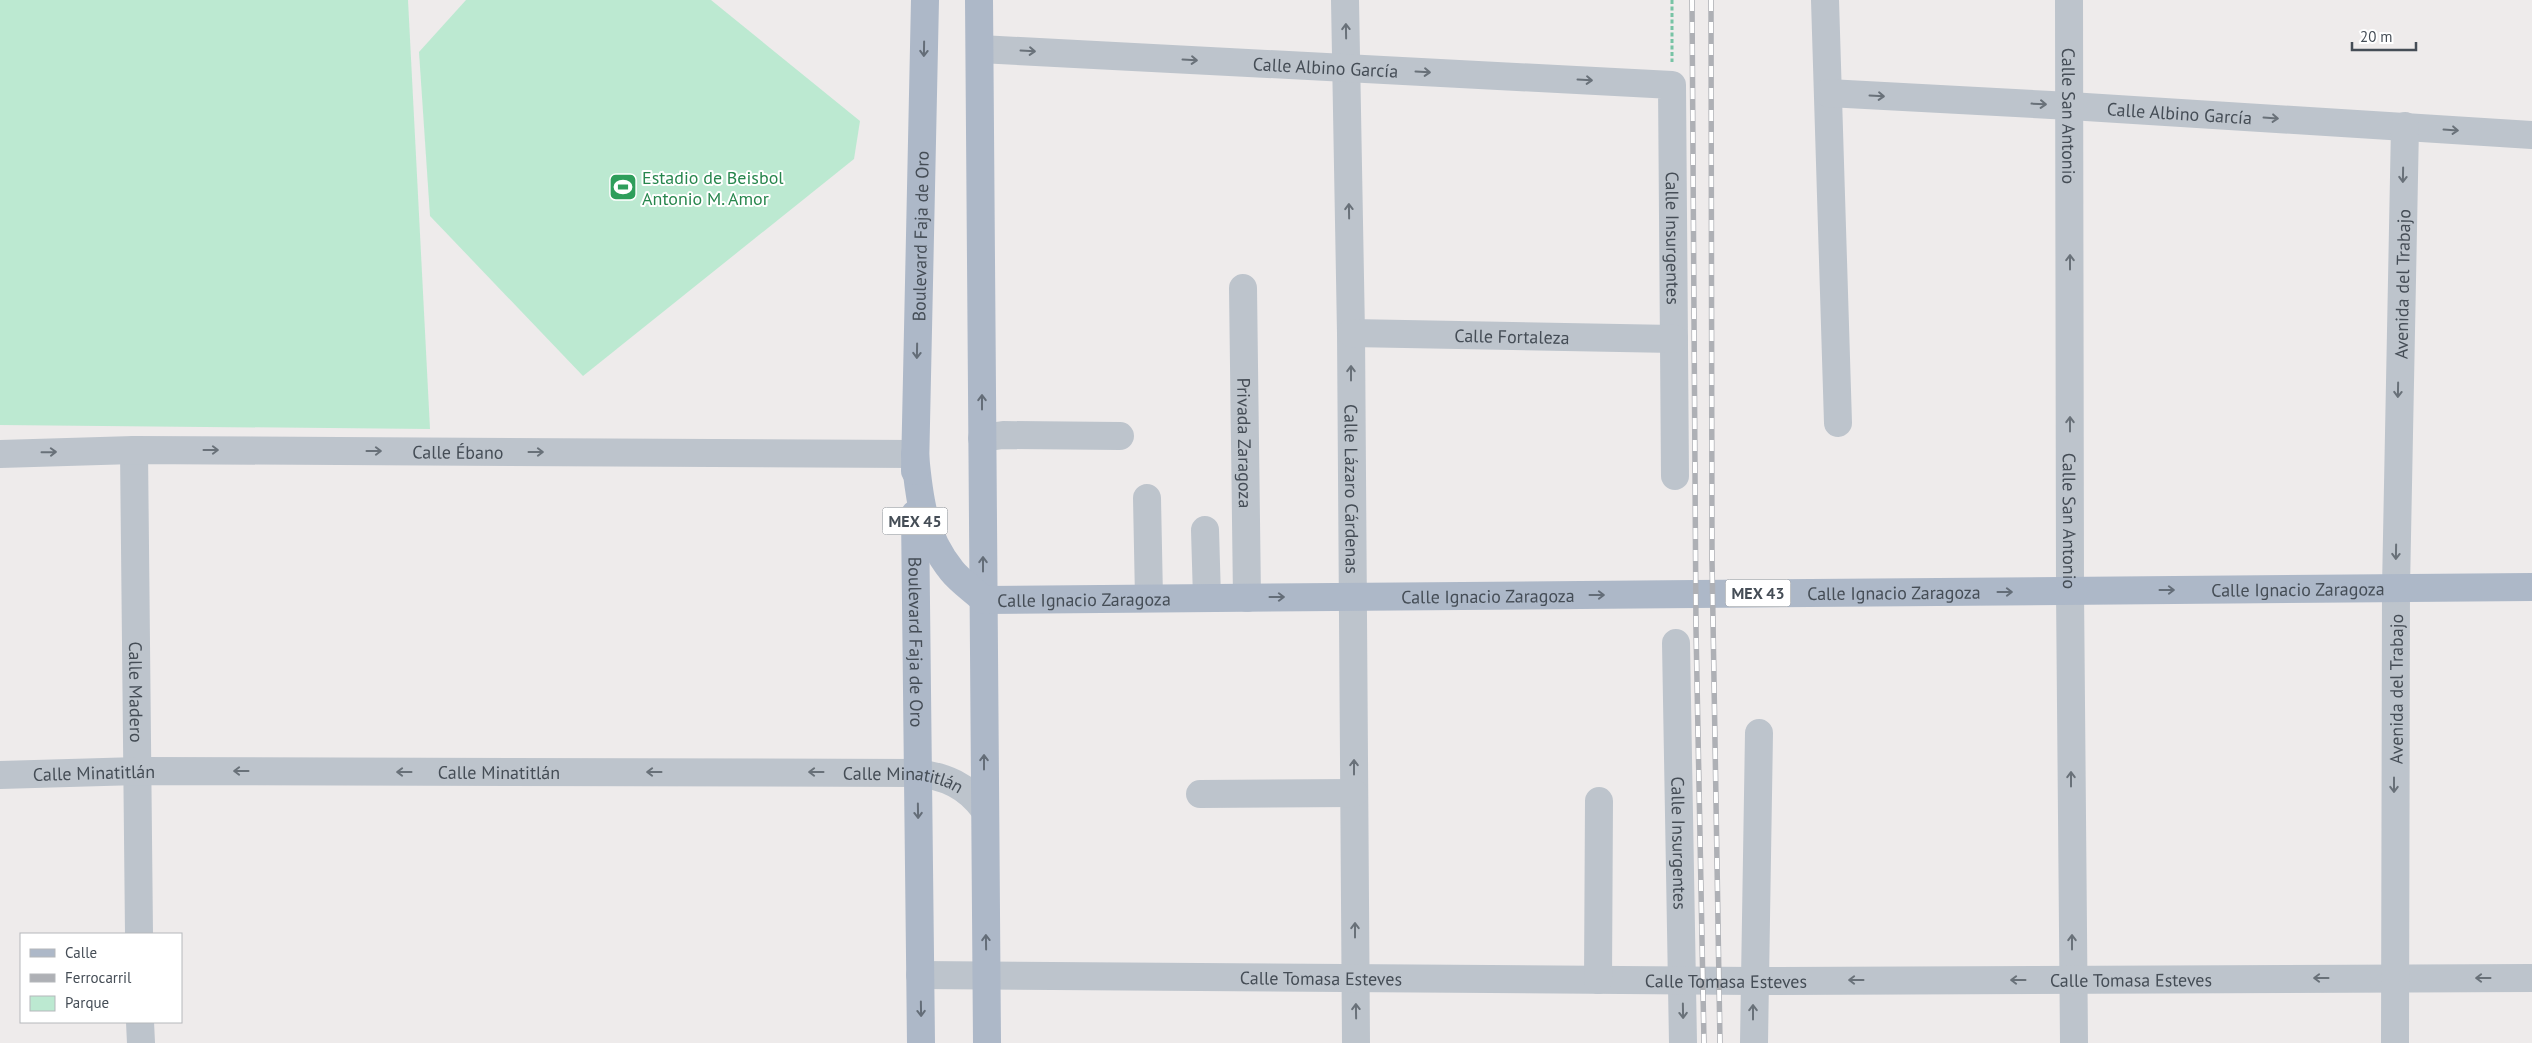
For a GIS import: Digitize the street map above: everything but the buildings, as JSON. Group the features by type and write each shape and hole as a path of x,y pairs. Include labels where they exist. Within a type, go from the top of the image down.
{"main road":[{"name":"Boulevard Faja de Oro","path":"921,1043 914,454 925,0"},
{"path":"979,0 987,1043"},
{"path":"914,454 919,497 929,536 952,571 984,600"},
{"name":"Calle Ignacio Zaragoza","path":"984,600 2532,588"}],"street":[{"name":"Calle Lázaro Cárdenas","path":"1345,0 1351,333 1356,1043"},
{"path":"1825,0 1838,423"},
{"name":"Calle San Antonio","path":"2069,0 2070,591 2074,1043"},
{"name":"Calle Albino García","path":"980,49 1672,85"},
{"name":"Calle Insurgentes","path":"1672,85 1675,476"},
{"name":"Calle Albino García","path":"1828,93 2532,135"},
{"name":"Avenida del Trabajo","path":"2395,1043 2396,588 2405,126"},
{"name":"Privada Zaragoza","path":"1243,288 1248,598"},
{"name":"Calle Fortaleza","path":"1351,333 1674,339"},
{"path":"982,438 1003,435 1120,436"},
{"name":"Calle Ébano","path":"0,454 134,450 914,454"},
{"name":"Calle Madero","path":"134,450 140,933"},
{"path":"1147,498 1149,598"},
{"path":"1205,530 1206,598"},
{"name":"Calle Insurgentes","path":"1676,643 1683,1043"},
{"path":"1754,1043 1753,981 1759,733"},
{"name":"Calle Minatitlán","path":"0,775 138,771 918,772 947,779 960,785 973,794 984,809"},
{"path":"1200,794 1354,793"},
{"path":"1598,801 1598,980"},
{"name":"Calle Tomasa Esteves","path":"920,975 1753,981 2532,978"},
{"path":"140,1023 140,1043"}],"path":[{"path":"1672,0 1672,85"}],"green space":[{"path":"0,0 408,0 430,429 0,425"},
{"name":"Estadio de Beisbol Antonio M. Amor","path":"466,0 711,0 860,121 854,159 583,376 430,216 419,52"}],"railway":[{"path":"1692,0 1696,629 1704,1043"},
{"path":"1711,0 1712,560 1720,1043"}],"place":[{"name":"Estadio de Beisbol Antonio M. Amor","path":"623,187"}]}
